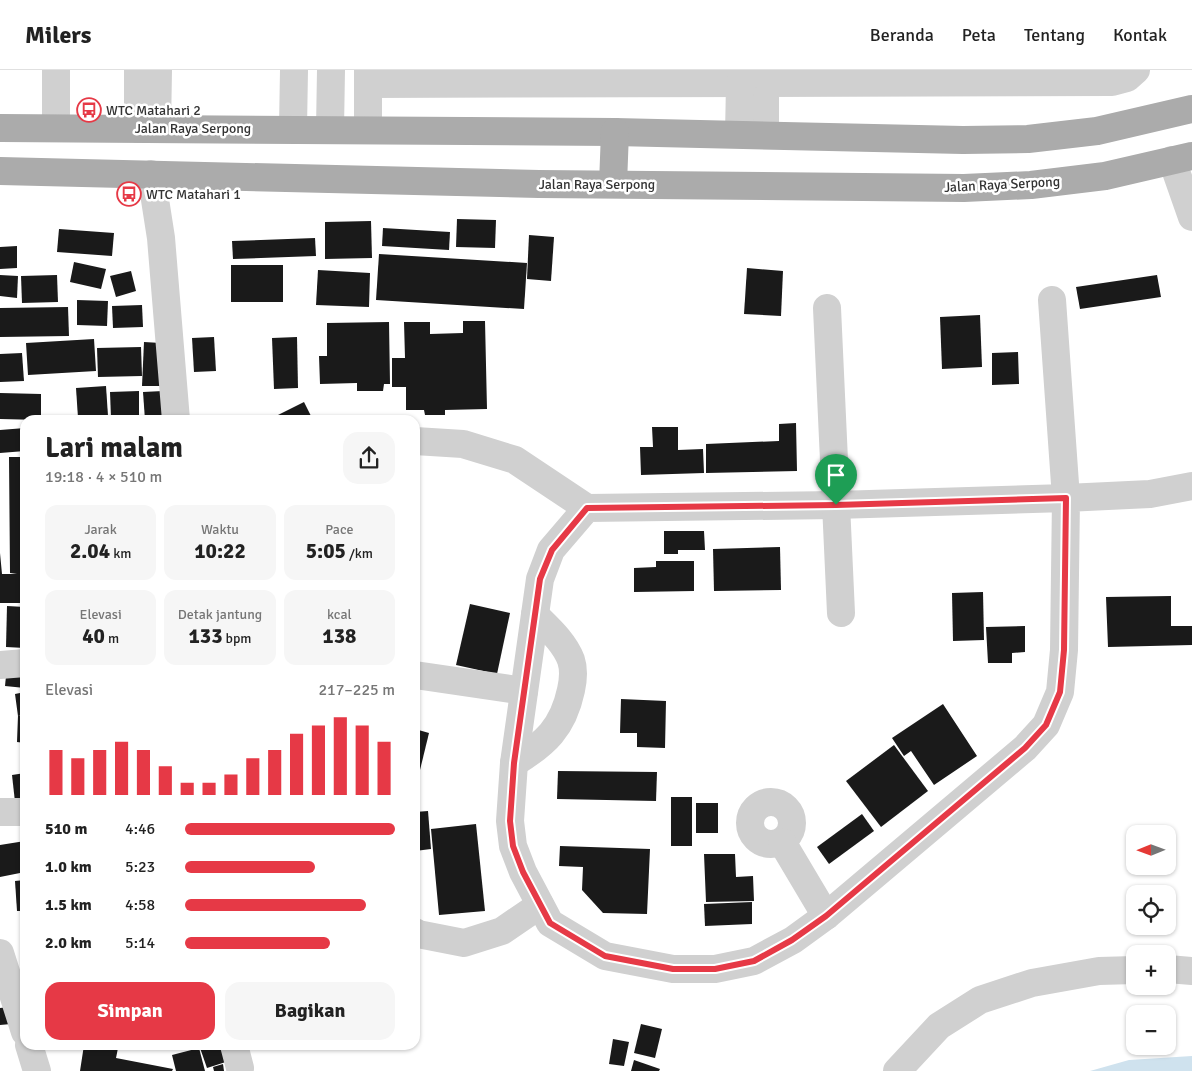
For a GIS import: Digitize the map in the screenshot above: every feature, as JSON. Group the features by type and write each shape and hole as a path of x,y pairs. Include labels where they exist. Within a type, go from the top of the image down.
{"main road":[{"name":"Jalan Raya Serpong","path":"0,128 293,128 615,132 963,140 1028,139 1097,131 1192,109"},
{"path":"613,184 615,132"},
{"name":"Jalan Raya Serpong","path":"0,171 539,184 954,188 1031,185 1105,176 1182,158"}],"street":[{"path":"56,70 56,128"},
{"path":"138,70 147,128"},
{"path":"147,128 158,70"},
{"path":"293,128 294,70"},
{"path":"330,129 332,70"},
{"path":"368,130 368,77 754,77 1112,82 1127,78 1136,70"},
{"path":"752,135 754,77"},
{"path":"1182,158 1192,217"},
{"path":"150,174 161,238 176,415"},
{"path":"587,508 552,550 540,579 514,763 510,821 513,846 523,872 550,923 605,956 673,969 715,969 754,961 792,940 826,916 1025,748 1046,725 1060,692 1064,650 1066,498 1052,300"},
{"path":"827,308 840,613"},
{"path":"420,441 463,444 515,460 587,508 836,505 1066,498 1150,494 1192,486"},
{"path":"514,763 537,749 561,722 573,681 572,661 558,638 535,615"},
{"path":"0,664 20,663"},
{"path":"420,676 524,691"},
{"path":"0,812 20,812"},
{"path":"782,842 826,916"},
{"path":"420,934 464,943 502,931 540,905"},
{"path":"0,953 19,993"},
{"path":"897,1071 939,1026 980,1000 1032,983 1099,971 1126,970"},
{"path":"1176,970 1192,971"},
{"path":"31,1050 37,1071"}],"water":[{"path":"1192,1056 1192,1071 1090,1071 1129,1060"}],"building":[{"path":"457,219 496,220 495,248 456,247"},
{"path":"371,221 372,258 325,259 325,222"},
{"path":"383,228 450,232 449,250 382,246"},
{"path":"59,229 114,233 112,256 57,252"},
{"path":"529,235 554,237 551,281 527,279"},
{"path":"315,238 316,256 233,259 232,241"},
{"path":"17,246 17,268 0,269 0,247"},
{"path":"379,254 527,263 524,309 376,300"},
{"path":"74,262 106,269 101,289 70,282"},
{"path":"231,265 283,265 283,302 231,302"},
{"path":"747,268 783,271 781,316 744,314"},
{"path":"318,270 370,273 369,307 316,305"},
{"path":"131,271 136,291 116,297 110,276"},
{"path":"0,275 18,276 17,298 0,296"},
{"path":"57,275 58,302 22,303 21,276"},
{"path":"1157,275 1161,297 1080,309 1076,287"},
{"path":"77,300 108,301 107,326 77,325"},
{"path":"142,305 143,327 113,328 112,306"},
{"path":"68,307 69,336 0,337 0,308"},
{"path":"980,315 982,367 942,369 940,317"},
{"path":"463,321 485,321 487,409 445,410 445,415 425,415 424,410 406,410 406,387 392,387 392,358 405,358 404,322 430,322 430,334 463,333"},
{"path":"389,322 390,384 384,384 383,391 357,391 357,383 320,384 319,356 327,356 327,323"},
{"path":"214,337 216,371 194,372 192,338"},
{"path":"297,337 298,388 274,389 272,338"},
{"path":"94,339 96,371 28,375 26,343"},
{"path":"144,342 161,343 160,386 142,386"},
{"path":"141,347 142,376 98,377 97,348"},
{"path":"1018,352 1019,384 992,385 992,353"},
{"path":"22,353 24,381 0,382 0,354"},
{"path":"106,386 108,415 78,415 76,388"},
{"path":"139,391 139,415 111,415 110,392"},
{"path":"163,391 164,415 145,415 143,392"},
{"path":"0,393 41,394 41,415 20,415 20,419 0,419"},
{"path":"304,402 310,415 278,415"},
{"path":"796,423 797,471 706,473 706,444 779,441 779,424"},
{"path":"652,427 678,427 678,450 703,449 704,473 641,475 640,447 653,447"},
{"path":"20,428 20,451 0,453 0,430"},
{"path":"9,457 20,457 20,603 0,603 0,553 2,574 17,574 10,573"},
{"path":"664,531 704,531 705,550 678,550 678,554 664,554"},
{"path":"780,547 781,590 714,591 713,549"},
{"path":"656,561 694,561 694,591 634,592 634,568 656,567"},
{"path":"983,592 984,640 953,641 952,593"},
{"path":"1171,596 1171,626 1192,626 1192,645 1108,647 1106,597"},
{"path":"470,604 510,613 497,674 456,665"},
{"path":"7,606 20,607 20,648 6,647"},
{"path":"1025,626 1025,652 1012,653 1012,663 988,663 986,627"},
{"path":"7,666 20,667 20,688 5,686"},
{"path":"20,693 20,716 18,716 15,694"},
{"path":"621,699 666,701 665,748 637,747 637,733 620,733"},
{"path":"943,704 977,756 934,785 911,751 904,756 892,738"},
{"path":"18,716 20,716 20,742 17,742"},
{"path":"420,730 429,733 420,770"},
{"path":"894,745 928,791 881,827 846,781"},
{"path":"558,771 657,772 656,801 557,799"},
{"path":"20,774 20,802 15,802 12,775"},
{"path":"671,797 692,797 692,846 671,846"},
{"path":"696,803 718,803 718,833 696,833"},
{"path":"428,811 431,849 420,850 420,812"},
{"path":"862,814 874,831 829,864 817,847"},
{"path":"476,824 485,911 439,915 431,829"},
{"path":"20,842 20,873 0,877 0,845"},
{"path":"560,846 650,849 647,914 603,913 582,890 583,867 559,866"},
{"path":"704,854 735,854 736,877 753,876 754,901 706,902"},
{"path":"20,880 20,911 17,911 15,881"},
{"path":"752,902 752,924 705,926 704,904"},
{"path":"9,1007 11,1024 0,1025 0,1008"},
{"path":"641,1024 662,1029 655,1058 634,1053"},
{"path":"613,1039 629,1042 624,1066 609,1064"},
{"path":"83,1050 118,1050 116,1058 173,1069 172,1071 80,1071"},
{"path":"200,1050 205,1071 176,1071 172,1055"},
{"path":"201,1050 229,1050 232,1060 207,1068"},
{"path":"634,1060 660,1069 659,1071 631,1071"},
{"path":"223,1064 224,1071 214,1071 213,1067"}],"place":[{"name":"WTC Matahari 2","path":"89,110"},
{"name":"WTC Matahari 1","path":"129,194"}],"route":[{"path":"1066,498 1064,650 1060,692 1046,725 1025,748 826,916 792,940 754,961 715,969 673,969 605,956 550,923 523,872 513,846 510,821 514,763 540,579 552,550 587,508 836,505 1066,498"}]}
